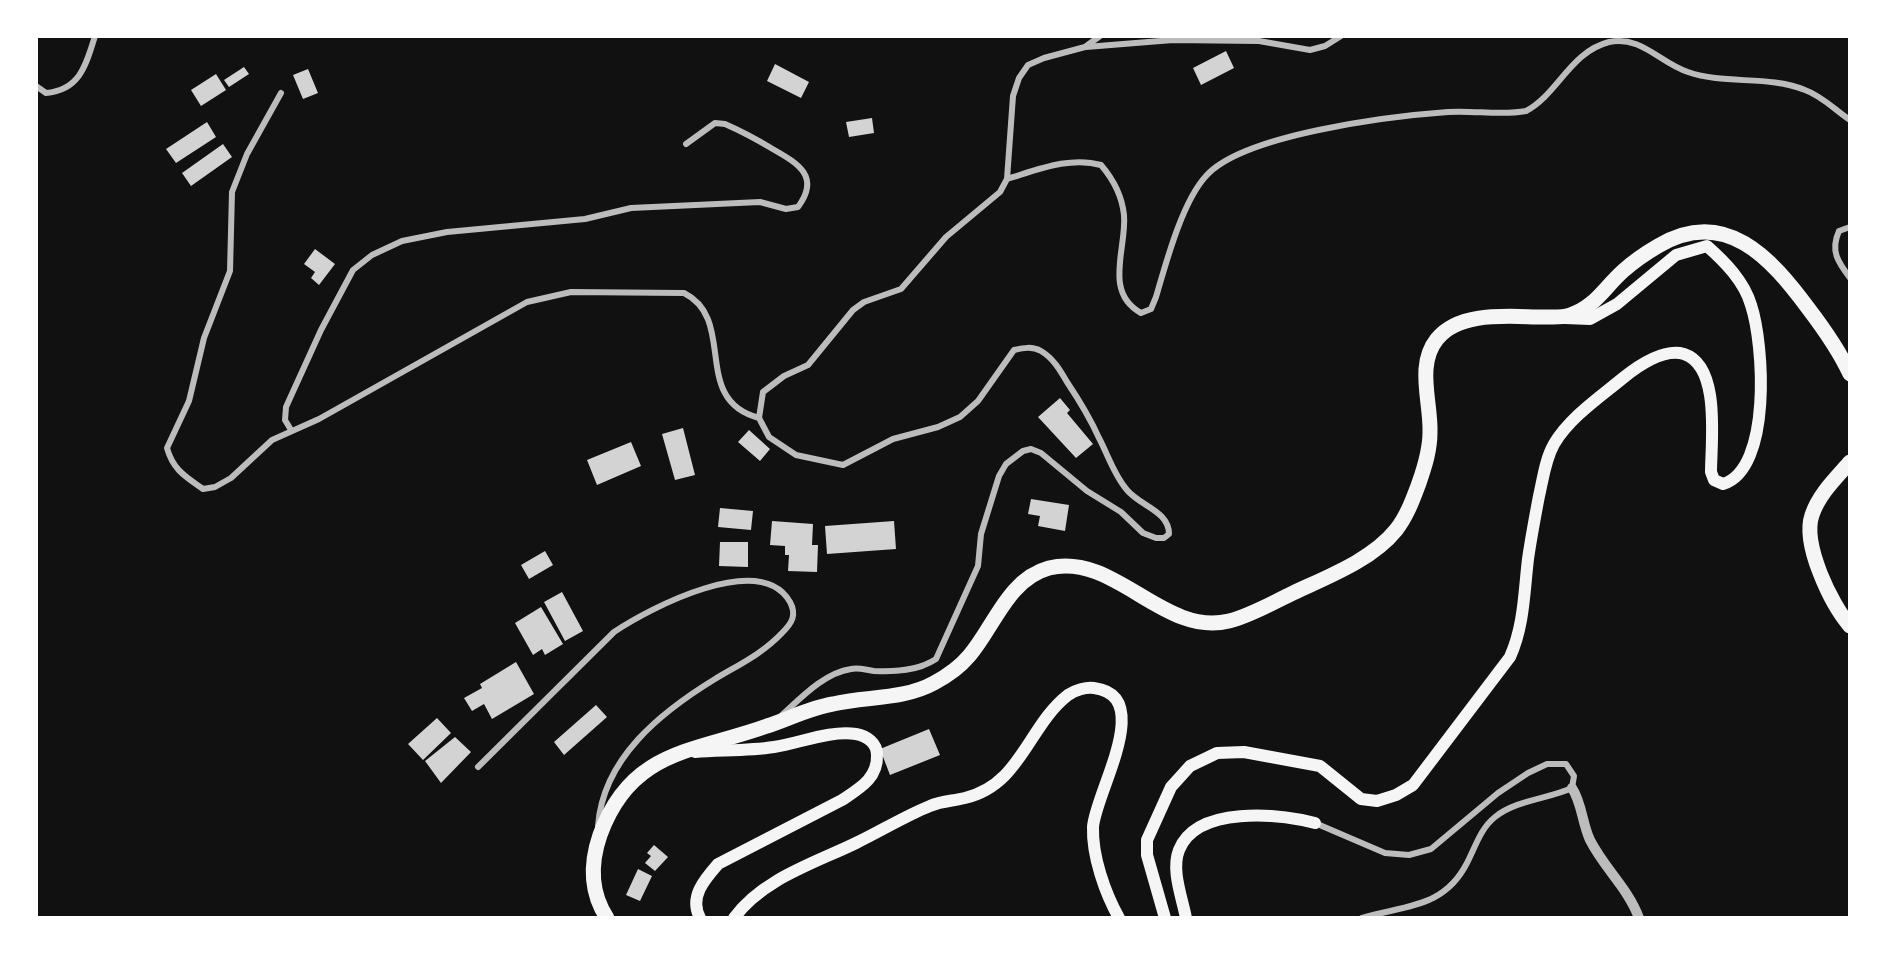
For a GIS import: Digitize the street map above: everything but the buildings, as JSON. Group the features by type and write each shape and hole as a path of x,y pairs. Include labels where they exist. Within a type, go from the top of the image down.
{"highway":[{"path":"607,918 594,890 592,862 597,844 613,807 649,768 675,753 770,725 793,714 829,704 901,694 937,682 968,658 1007,599 1024,581 1044,569 1065,566 1087,570 1120,584 1173,614 1210,623 1236,618 1328,577 1385,542 1398,529 1411,505 1427,462 1430,433 1427,354 1440,335 1483,317 1564,318 1585,309 1599,298 1623,271 1660,244 1687,234 1707,232 1725,234 1757,249 1771,263 1832,340 1850,374"},
{"path":"1850,462 1827,488 1812,515 1810,538 1825,584 1850,626"}],"main road":[{"path":"1166,918 1147,855 1147,840 1171,788 1190,766 1216,753 1244,752 1320,766 1361,799 1377,801 1396,795 1413,785 1510,657 1516,643 1545,466 1555,443 1594,402 1639,365 1662,355 1683,354 1696,361 1706,375 1710,394 1711,472 1714,480 1723,484 1732,481 1740,473 1749,459 1760,413 1760,343 1751,304 1743,286 1707,246 1676,255 1617,304 1590,319 1564,318"},
{"path":"734,918 750,899 777,881 931,806 966,798 993,787 1022,758 1046,718 1070,694 1088,687 1105,689 1118,702 1123,717 1111,772 1098,802 1093,843 1119,918"},
{"path":"675,753 772,748 843,733 859,735 872,741 877,751 877,766 871,779 843,800 718,864 704,880 696,896 700,918"},
{"path":"1186,918 1176,867 1179,850 1187,837 1208,824 1244,815 1271,815 1315,823"}],"street":[{"path":"36,86 46,93 63,92 76,80 88,61 95,36"},
{"path":"1085,47 1100,36"},
{"path":"770,725 801,697 837,673 852,668 873,671 915,669 936,659 978,566 981,534 999,476 1006,464 1023,451 1031,449 1041,453 1087,491 1121,512 1143,533 1164,538 1170,534 1170,525 1162,515 1143,505 1127,490 1087,412 1054,362 1040,350 1028,347 1014,351 978,401 960,417 938,427 892,439 843,465 796,455 780,447 769,437 759,418 763,392 771,384 808,365 853,310 864,302 902,289 946,237 1000,192 1007,179 1013,96 1019,78 1028,65 1044,58 1085,47 1173,40 1258,41 1310,50 1325,46 1341,36"},
{"path":"1007,179 1068,163 1087,161 1101,165 1117,188 1124,216 1119,255 1122,291 1129,304 1142,313 1151,309 1182,221 1198,185 1207,174 1234,156 1272,140 1358,124 1433,113 1526,111 1535,106 1579,58 1609,42 1624,41 1637,44 1688,72 1794,86 1818,95 1850,120"},
{"path":"281,93 247,154 232,192 230,271 204,338 189,401 167,448 171,462 178,472 203,489 215,487 231,478 272,440 319,419 527,302 571,292 684,292 694,297 705,310 724,393 742,414 759,418"},
{"path":"291,430 285,420 286,407 321,330 353,270 372,255 402,241 447,232 585,219 631,208 760,202 786,209 798,207 806,196 807,183 804,171 795,160 725,124 715,123 686,144"},
{"path":"1850,227 1839,231 1834,250 1836,260 1850,278"},
{"path":"478,767 614,632 634,619 714,585 752,579 771,584 787,597 794,609 794,616 787,629 763,652 676,704 624,756 604,789 597,844"},
{"path":"1315,823 1385,853 1409,855 1431,849 1498,794 1528,773 1547,764 1566,764 1575,776 1572,788 1578,797 1581,815 1591,841 1624,887 1639,918"},
{"path":"1362,918 1405,905 1429,902 1448,891 1467,863 1475,842 1495,817 1523,804 1572,788"}]}
